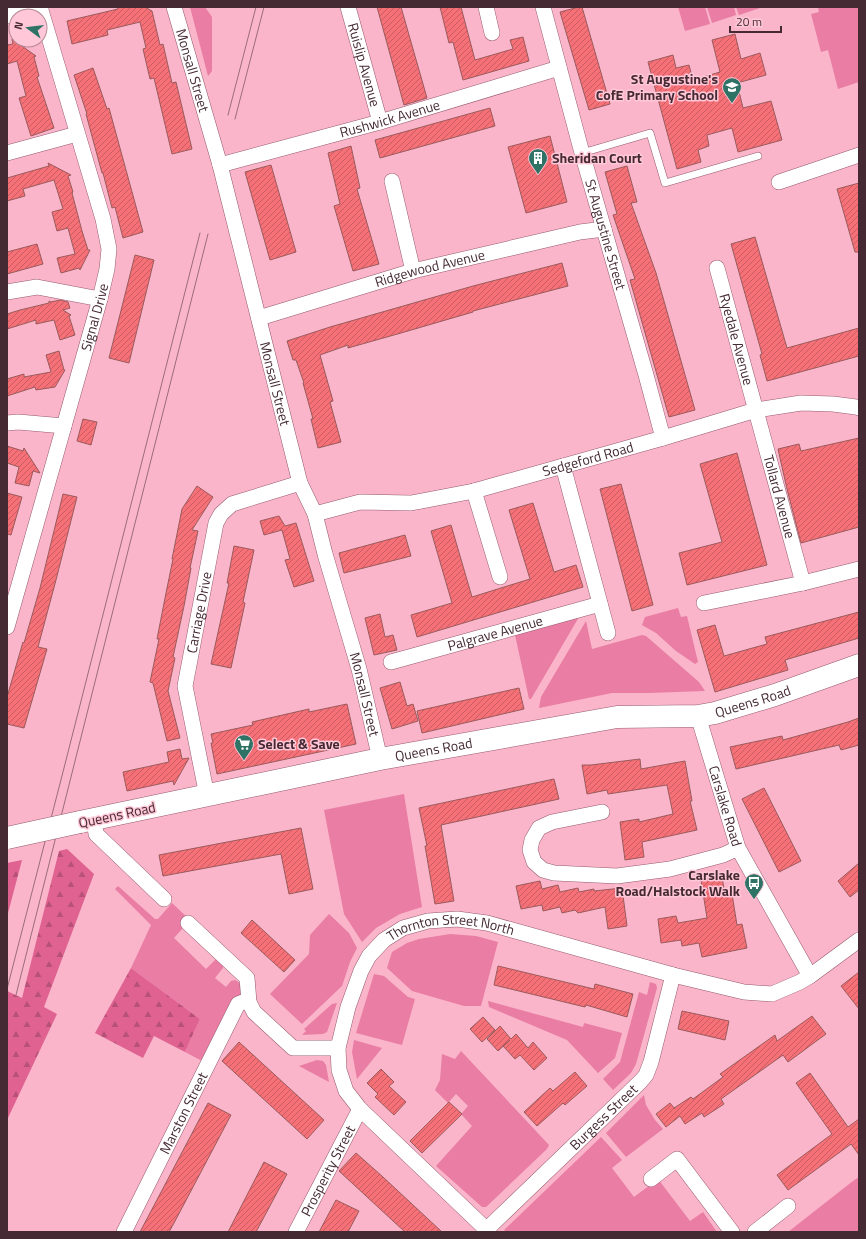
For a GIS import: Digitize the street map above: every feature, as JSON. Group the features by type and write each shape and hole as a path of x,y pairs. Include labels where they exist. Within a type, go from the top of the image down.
{"highway":[{"name":"Queens Road","path":"7,838 380,759 617,717 698,716 715,713 859,665"}],"street":[{"path":"7,16 41,7"},
{"name":"Signal Drive","path":"7,627 100,299 107,269 109,249 103,219 41,7"},
{"name":"Monsall Street","path":"174,7 220,165 300,483 315,514 325,554 359,669 380,759"},
{"name":"Ruislip Avenue","path":"348,7 380,122"},
{"path":"486,7 492,33"},
{"name":"St Augustine Street","path":"543,7 582,153 663,438"},
{"name":"Rushwick Avenue","path":"220,165 380,122 559,68"},
{"path":"7,153 77,134"},
{"path":"780,182 859,155"},
{"path":"392,181 413,271"},
{"name":"Ridgewood Avenue","path":"259,318 413,271 572,234 604,229"},
{"name":"Ryedale Avenue","path":"717,268 756,410"},
{"path":"7,292 37,287 100,299"},
{"name":"Sedgeford Road","path":"315,514 360,502 411,503 474,491 663,438 756,410 801,403 833,404 859,408"},
{"name":"Tollard Avenue","path":"756,410 803,583"},
{"path":"7,423 18,422 64,426"},
{"path":"562,466 608,633"},
{"name":"Carriage Drive","path":"207,796 186,686 216,523 221,514 232,504 300,483"},
{"path":"474,491 500,577"},
{"path":"704,603 803,583 859,569"},
{"name":"Palgrave Avenue","path":"391,662 600,604"},
{"name":"Carslake Road","path":"698,716 738,848 810,976"},
{"path":"602,812 552,822 539,828 532,840 530,850 534,862 542,870 554,873 617,876 670,869 723,855 738,848"},
{"path":"87,821 96,834 164,899"},
{"name":"Thornton Street North","path":"487,1231 360,1109 346,1092 339,1070 338,1048 348,1008 361,971 369,956 384,940 403,928 428,921 457,919 487,923 673,975 744,992 772,994 810,976 859,940"},
{"path":"188,923 247,978 249,1002 254,1012 293,1048 338,1048"},
{"name":"Burgess Street","path":"487,1231 641,1082 646,1075 651,1062 673,975"},
{"name":"Marston Street","path":"124,1232 238,1004 249,1002"},
{"name":"Prosperity Street","path":"296,1232 360,1109"},
{"path":"651,1179 677,1159 732,1232"},
{"path":"755,1232 788,1206"}],"lane":[{"path":"582,153 650,133 665,183 758,156"}],"shaded area":[{"path":"190,7 205,7 212,17 212,71 208,76"},
{"path":"678,7 705,7 710,24 685,31"},
{"path":"707,7 734,7 736,15 712,23"},
{"path":"736,7 763,7 739,15"},
{"path":"818,7 859,7 859,82 838,89 828,50 821,52 811,14 819,12"},
{"path":"678,608 681,617 687,616 698,662 695,664 676,651 656,633 642,625 645,617"},
{"path":"579,617 531,699 529,699 515,635"},
{"path":"586,621 592,649 642,635 646,636 699,682 705,691 612,693 539,708 541,697"},
{"path":"404,794 422,907 400,914 376,928 362,942 344,914 324,810"},
{"path":"118,886 155,919 158,919 172,903 190,920 174,938 206,969 216,959 223,964 223,968 215,978 226,987 231,981 235,980 241,986 243,991 243,1000 204,1062 185,1052 200,1019 131,968 151,925 115,889"},
{"path":"329,914 349,933 357,948 350,962 342,986 302,1024 270,994 309,954 310,935"},
{"path":"450,934 476,936 498,942 481,1006 464,1006 412,991 387,968 392,952 407,943 419,939"},
{"path":"374,974 384,976 408,997 415,999 402,1045 356,1033"},
{"path":"650,982 656,984 657,988 636,1064 631,1073 613,1090 603,1079 620,1062 639,992 647,995"},
{"path":"488,1001 583,1027 584,1023 622,1033 615,1058 598,1073 567,1040 489,1007"},
{"path":"337,1003 327,1032 323,1034 302,1035 306,1031 304,1029 332,1004"},
{"path":"354,1040 382,1048 357,1079 352,1052"},
{"path":"461,1051 549,1145 547,1149 486,1207 482,1207 436,1166 472,1126 461,1114 468,1106 456,1094 448,1103 435,1090 440,1080 442,1054 455,1059"},
{"path":"317,1060 323,1061 326,1065 329,1082 299,1066"},
{"path":"644,1095 646,1105 655,1120 663,1129 626,1157 606,1133"},
{"path":"601,1137 622,1160 612,1168 634,1197 658,1179 690,1221 703,1212 717,1232 506,1232 504,1230"},
{"path":"859,1177 859,1232 788,1232 853,1181"}],"green space":[{"path":"67,849 94,874 44,1007 57,1014 7,1120 7,991 22,998 59,851"},
{"path":"22,860 7,917 7,863"},
{"path":"131,968 200,1019 185,1052 154,1036 143,1058 95,1033"}],"building":[{"path":"117,7 145,7 152,11 160,45 163,44 172,83 176,82 192,149 172,154 154,78 150,79 143,49 146,48 140,22 107,30 108,35 72,44 67,21 118,9"},
{"path":"377,7 401,7 427,98 404,105"},
{"path":"440,7 461,7 475,60 513,49 510,40 523,37 529,61 463,80 453,42 449,43"},
{"path":"582,7 610,104 589,110 560,12"},
{"path":"735,34 741,59 760,53 766,75 737,83 743,108 771,101 782,140 738,152 732,128 707,135 709,146 698,150 701,162 677,169 648,62 673,55 676,68 689,65 693,80 720,72 712,40"},
{"path":"7,45 8,48 25,48 36,56 34,57 39,76 37,77 54,128 31,136 19,98 26,96 17,61 7,64"},
{"path":"93,68 107,109 109,108 143,232 123,238 115,207 112,208 87,114 74,75"},
{"path":"490,108 495,126 380,158 375,140"},
{"name":"Sheridan Court","path":"550,136 567,202 526,213 508,147"},
{"path":"351,146 360,188 357,189 379,264 353,271 334,206 340,204 328,153"},
{"path":"48,163 71,175 68,176 73,192 72,193 88,250 90,250 80,270 79,268 61,273 57,258 75,254 68,228 57,231 52,212 63,209 54,180 23,189 25,196 7,201 7,178 49,166"},
{"path":"271,165 296,252 270,260 245,172"},
{"path":"627,166 637,202 631,203 656,273 695,410 669,417 630,280 635,279 613,215 617,214 605,172"},
{"path":"859,183 859,252 855,252 837,189"},
{"path":"755,237 787,348 859,328 859,356 767,381 760,355 762,354 731,244"},
{"path":"37,244 43,264 7,274 7,252"},
{"path":"135,255 154,260 129,363 109,358"},
{"path":"562,263 568,286 473,311 348,348 348,345 320,355 333,401 330,402 341,442 318,448 311,419 313,419 304,383 296,360 293,360 287,341 330,327 473,286"},
{"path":"60,300 68,302 70,308 63,310 71,315 69,316 75,335 60,340 54,320 36,324 36,320 7,329 7,314 49,303 49,301"},
{"path":"59,351 65,370 55,387 36,390 35,387 7,396 7,379 24,374 24,377 51,372 46,355"},
{"path":"83,419 97,422 91,445 77,441"},
{"path":"859,438 859,527 801,543 778,449 799,444 801,451"},
{"path":"7,446 23,451 24,448 40,473 33,471 29,486 15,483 19,467 7,463"},
{"path":"737,453 767,565 687,585 679,553 722,542 700,464"},
{"path":"621,484 653,605 632,611 600,489"},
{"path":"197,486 213,497 192,530 198,531 173,657 175,658 168,691 180,738 167,741 153,683 150,682 182,509"},
{"path":"7,493 22,497 11,535 7,534"},
{"path":"63,494 77,497 38,647 47,649 24,728 7,724 7,697 40,588"},
{"path":"533,503 554,572 576,565 583,587 417,637 411,615 452,603 431,531 451,525 472,597 530,579 509,510"},
{"path":"279,516 285,526 296,523 314,581 294,587 285,560 290,559 282,530 264,535 260,521"},
{"path":"405,535 411,556 344,573 339,553"},
{"path":"234,546 254,550 243,602 245,603 231,668 211,664 229,583 227,583"},
{"path":"859,612 859,638 785,660 788,670 715,692 697,630 715,625 724,656 767,644 765,637"},
{"path":"380,614 385,637 393,635 397,650 374,655 365,618"},
{"path":"400,682 407,706 413,704 418,721 392,729 380,688"},
{"path":"519,688 524,709 422,733 417,711"},
{"path":"347,704 356,744 217,774 211,743 213,743 211,734 253,725 252,722 309,709 309,712"},
{"path":"859,718 859,745 841,750 839,745 736,769 730,747 782,736 783,740"},
{"path":"180,749 182,759 189,758 174,785 173,781 127,791 123,772 169,762 167,752"},
{"path":"640,759 641,769 685,761 692,801 690,801 697,830 642,842 644,857 625,860 620,822 639,819 639,822 673,814 667,785 608,794 607,790 587,794 582,765"},
{"path":"554,779 559,799 441,825 454,901 435,904 425,846 427,846 419,808"},
{"path":"764,788 801,861 779,872 742,799"},
{"path":"301,828 313,889 289,894 281,854 163,876 159,855"},
{"path":"859,863 859,890 850,897 838,881"},
{"path":"722,877 725,895 732,894 737,925 742,924 747,948 702,957 699,943 682,946 681,940 661,943 658,919 676,916 678,923 707,918 701,880"},
{"path":"540,881 542,889 558,885 560,892 578,888 579,892 594,889 594,891 622,888 627,926 608,929 605,907 578,913 575,910 562,913 560,907 543,911 542,905 521,909 516,886"},
{"path":"252,920 295,960 284,972 241,933"},
{"path":"498,966 594,989 595,984 633,994 627,1017 586,1005 585,1007 494,985"},
{"path":"859,972 859,1009 841,986"},
{"path":"682,1011 729,1021 725,1040 678,1029"},
{"path":"812,1016 826,1034 788,1062 783,1055 721,1099 724,1104 704,1117 702,1113 685,1124 680,1116 666,1127 656,1114 670,1103 674,1108 691,1097 693,1099 723,1077 720,1074 775,1035 777,1041"},
{"path":"483,1017 495,1030 482,1042 470,1029"},
{"path":"500,1026 511,1039 516,1034 528,1048 533,1042 547,1058 534,1070 520,1055 515,1059 503,1046 498,1051 487,1039"},
{"path":"239,1042 324,1120 307,1139 222,1061"},
{"path":"381,1069 394,1082 389,1086 406,1102 394,1115 375,1097 378,1094 367,1083"},
{"path":"575,1072 587,1086 565,1105 563,1103 537,1126 524,1112 550,1088 553,1091"},
{"path":"810,1073 848,1127 859,1119 859,1155 851,1144 788,1190 777,1175 832,1134 796,1083"},
{"path":"449,1102 462,1114 422,1153 410,1141"},
{"path":"208,1103 231,1115 169,1232 140,1232"},
{"path":"356,1153 442,1232 405,1232 339,1171"},
{"path":"264,1162 287,1174 256,1232 228,1232"},
{"path":"336,1200 359,1211 348,1232 319,1232"}],"tram line":[{"path":"228,115 256,7"},
{"path":"235,119 264,7"},
{"path":"7,989 200,233"},
{"path":"16,995 208,234"}],"place":[{"name":"St Augustine's CofE Primary School","path":"732,104"},
{"name":"Sheridan Court","path":"538,175"},
{"name":"Select & Save","path":"244,761"},
{"name":"Carslake Road/Halstock Walk","path":"754,900"}]}
